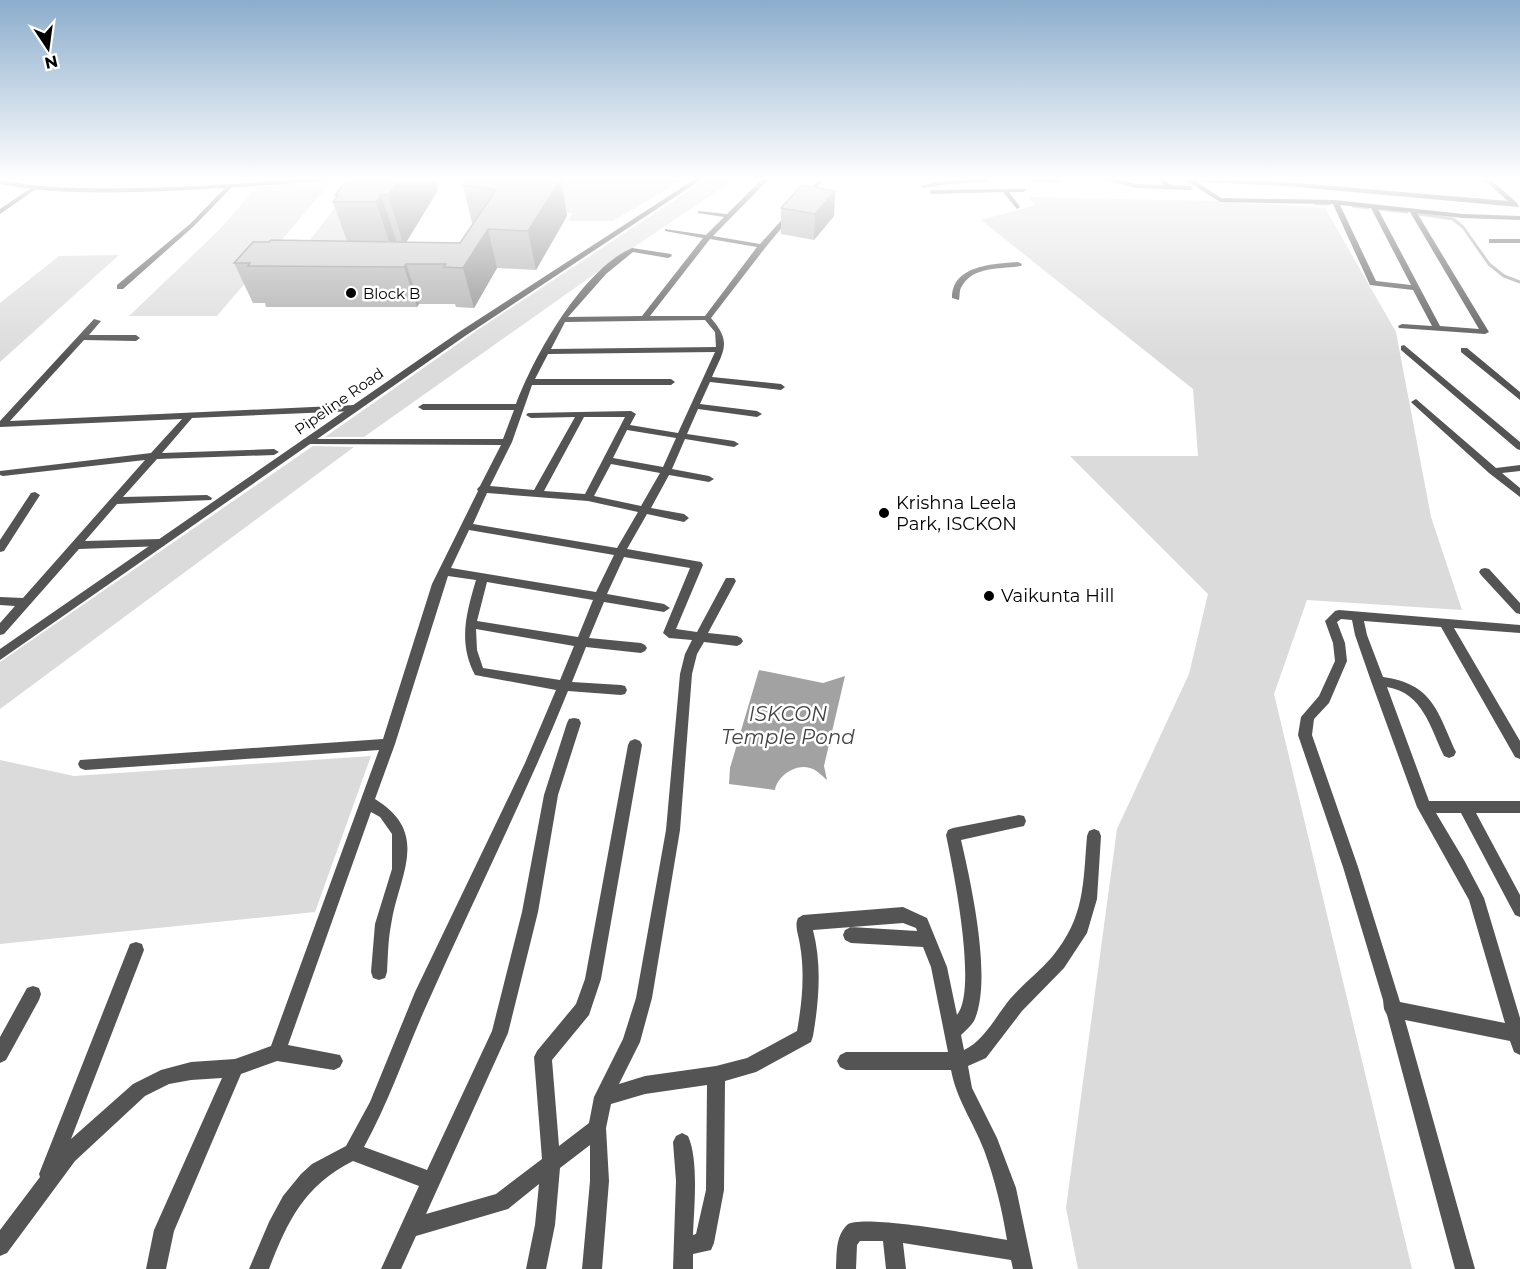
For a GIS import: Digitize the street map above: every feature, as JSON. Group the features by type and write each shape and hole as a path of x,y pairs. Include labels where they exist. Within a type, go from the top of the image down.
{"street":[{"path":"120,287 177,238"},
{"name":"Pipeline Road","path":"0,655 355,408 609,238"},
{"path":"643,320 707,238"},
{"path":"715,238 762,246"},
{"path":"707,318 769,238"},
{"path":"1352,238 1373,283 1416,288"},
{"path":"1390,238 1437,328"},
{"path":"1402,326 1485,332 1429,238"},
{"path":"1492,241 1520,241"},
{"path":"277,1052 388,744 444,571 482,489 507,442 529,382 562,320 603,272 633,250 668,256"},
{"path":"956,298 956,288 969,273 990,266 1018,264"},
{"path":"562,320 707,318"},
{"path":"259,1269 274,1230 298,1189 319,1170 352,1152 376,1108 435,968 532,763 580,642 621,551 666,471 709,379 720,349 719,332 707,318"},
{"path":"1,424 97,321"},
{"path":"82,337 136,339"},
{"path":"1404,348 1520,447"},
{"path":"544,352 720,349"},
{"path":"1464,350 1520,397"},
{"path":"709,379 782,387"},
{"path":"529,382 671,382"},
{"path":"1416,402 1520,494"},
{"path":"696,406 757,414"},
{"path":"423,407 520,407"},
{"path":"1,424 355,408"},
{"path":"531,415 631,414 588,498"},
{"path":"538,493 581,415"},
{"path":"0,631 190,416"},
{"path":"624,427 734,444"},
{"path":"307,441 507,442"},
{"path":"3,473 154,456 274,452"},
{"path":"608,460 709,479"},
{"path":"1493,471 1520,468"},
{"path":"482,489 588,498 684,518"},
{"path":"0,548 35,495"},
{"path":"115,501 207,498"},
{"path":"465,526 697,565 669,633 737,641"},
{"path":"76,545 160,543"},
{"path":"444,571 664,608"},
{"path":"1485,572 1520,610"},
{"path":"482,578 470,624 473,662 480,672 563,686 621,690"},
{"path":"592,1269 600,1192 600,1152 597,1128 603,1097 631,1042 644,998 673,830 686,674 691,654 730,581"},
{"path":"0,601 26,602"},
{"path":"1465,1269 1442,1178 1370,934 1305,735 1308,717 1324,699 1341,660 1339,643 1331,621 1339,614 1519,631"},
{"path":"1357,616 1377,681 1424,807 1476,898 1518,1040"},
{"path":"1445,623 1520,753"},
{"path":"470,624 580,642 641,648"},
{"path":"1377,681 1398,682 1418,694 1423,699 1449,752"},
{"path":"391,1269 500,1033 530,912 551,795 574,723"},
{"path":"85,764 388,744"},
{"path":"536,1269 545,1225 551,1161 543,1057 583,1009 593,979 635,745"},
{"path":"367,802 385,813 399,832 399,869 383,924 379,972"},
{"path":"1424,807 1466,809 1520,807"},
{"path":"1466,809 1520,910"},
{"path":"953,1031 968,1015 973,983 963,873 953,835 1019,822"},
{"path":"846,1060 960,1061 980,1052 1016,1005 1058,962 1081,928 1089,899 1094,836"},
{"path":"603,1097 666,1080 716,1075 750,1066 805,1036 810,1009 810,946 803,923 903,915 922,923 939,967 960,1061 964,1090 991,1144 1007,1188 1020,1260 892,1232 855,1231 847,1242 846,1269"},
{"path":"851,935 928,939"},
{"path":"42,1189 136,950"},
{"path":"0,1054 33,994"},
{"path":"1392,1009 1518,1040"},
{"path":"0,1246 68,1154 140,1090 167,1076 191,1071 235,1068 277,1052 334,1061"},
{"path":"156,1269 164,1230 235,1068"},
{"path":"683,1246 705,1243 712,1208 715,1190 716,1075"},
{"path":"411,1228 501,1202 551,1161 597,1128"},
{"path":"682,1142 686,1181 683,1269"},
{"path":"352,1152 430,1181"},
{"path":"892,1232 896,1269"}],"shaded area":[{"path":"210,238 283,238 217,316 129,316"},
{"path":"311,238 352,238 326,275 283,275"},
{"path":"617,238 647,238 364,437 325,437 482,327"},
{"path":"1004,238 1342,238 1396,332 1431,517 1462,610 1307,600 1274,694 1412,1269 1078,1269 1066,1208 1117,829 1189,674 1208,594 1070,456 1198,456 1193,389"},
{"path":"119,255 0,362 0,303 59,256"},
{"path":"313,446 354,447 0,709 0,662"},
{"path":"371,756 315,912 0,944 0,760 74,776"}],"water":[{"name":"ISKCON Temple Pond","path":"759,670 823,683 845,676 824,766 827,780 810,768 799,767 783,776 775,790 729,784 730,768"}],"building":[{"path":"463,238 482,238 463,268 444,267 446,264 406,264 404,267 248,266 250,263 234,263 253,242 271,240 460,243"}],"waterway":[{"path":"1471,238 1489,264 1504,276 1520,282"}],"place":[{"name":"Block B","path":"351,293"},
{"name":"Krishna Leela Park, ISCKON","path":"884,513"},
{"name":"Vaikunta Hill","path":"989,596"}]}
